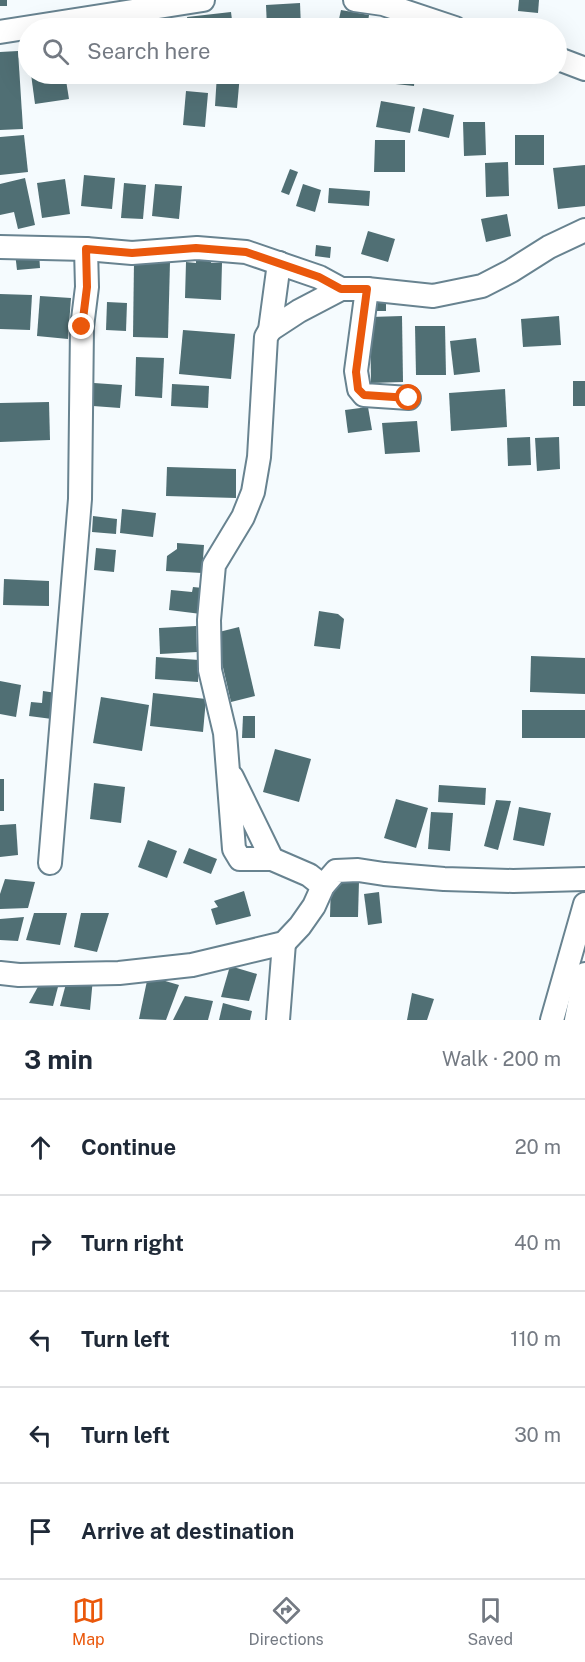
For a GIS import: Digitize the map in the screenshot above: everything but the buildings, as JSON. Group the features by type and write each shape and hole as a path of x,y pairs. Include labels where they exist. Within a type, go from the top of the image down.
{"street":[{"path":"89,18 204,0"},
{"path":"355,0 383,4 425,18"},
{"path":"0,32 18,29"},
{"path":"567,62 585,69"},
{"path":"270,330 299,310 341,289 367,289 434,296 482,286 511,272 549,247 585,230"},
{"path":"0,247 86,249 132,253 196,248 246,252 319,277 341,289"},
{"path":"50,863 80,499 82,327 87,287 86,249"},
{"path":"279,263 270,330 266,337 259,457 253,492 243,517 214,565 209,621 210,670 225,733 234,849 240,859 272,859 309,875 323,886"},
{"path":"367,289 356,372 358,389 364,395 409,398"},
{"path":"0,973 31,975 140,971 192,965 284,943 300,926 314,906 323,886 336,871 358,870 444,879 513,881 585,879"},
{"path":"552,1020 585,904"},
{"path":"278,1020 284,943"},
{"path":"576,1020 585,974"}],"route":[{"path":"82,327 87,287 86,249 132,253 196,248 246,252 319,277 341,289 367,289 356,372 358,389 364,395 409,398"}]}
